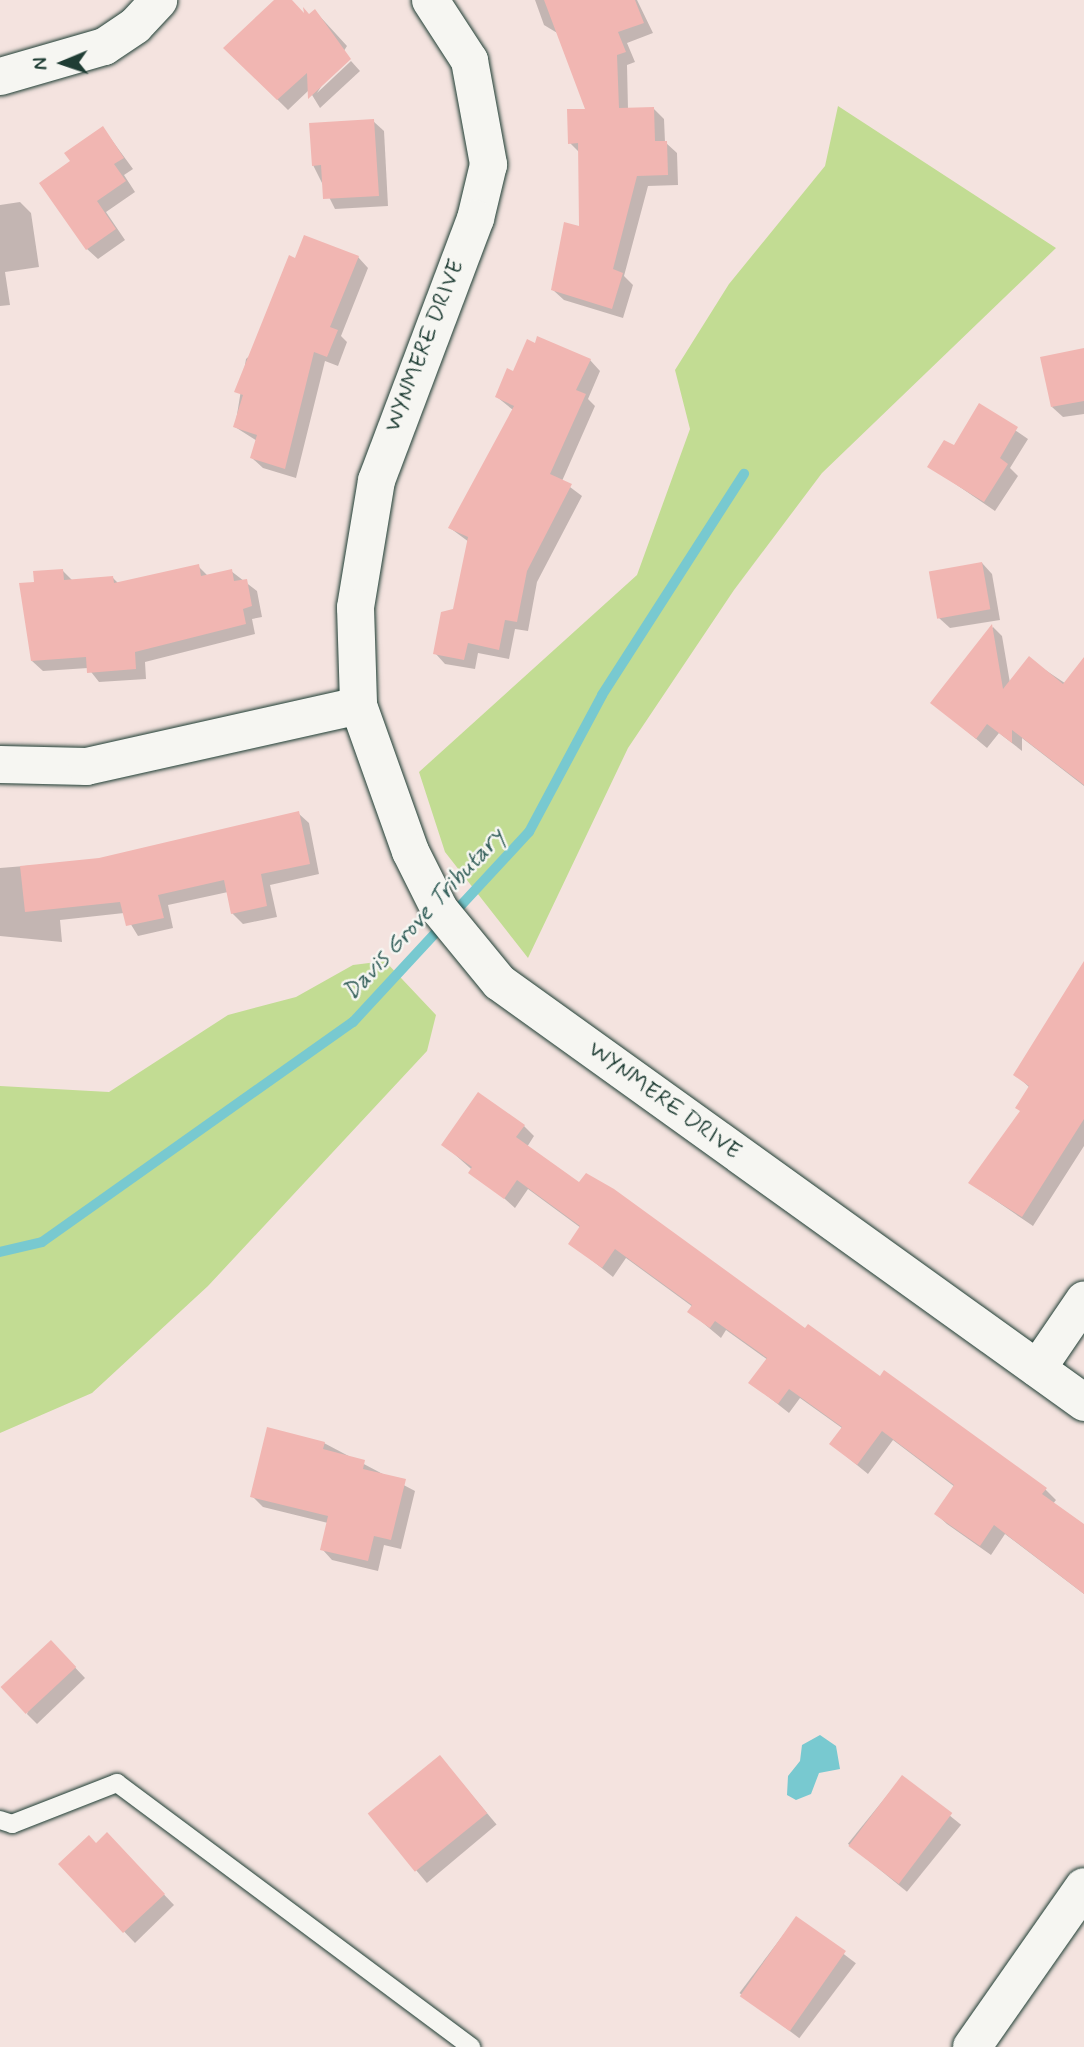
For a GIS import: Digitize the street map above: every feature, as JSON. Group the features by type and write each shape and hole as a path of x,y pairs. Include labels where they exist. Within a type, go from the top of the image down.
{"street":[{"path":"0,76 104,46 135,26 158,0"},
{"name":"WYNMERE DRIVE","path":"430,0 469,60 488,164 475,218 376,480 355,607 358,705 397,821 448,922 513,993 1084,1402"},
{"path":"0,764 86,766 358,705"},
{"path":"1037,1368 1084,1299"},
{"path":"972,2047 1084,1887"}],"lane":[{"path":"0,1821 12,1824 117,1783 471,2047"}],"green space":[{"path":"838,106 1056,248 822,473 734,590 628,748 528,958 445,852 419,772 637,575 690,429 675,370 729,284 825,166"},
{"path":"385,961 436,1015 427,1051 208,1286 92,1393 0,1433 0,1086 109,1092 228,1015 296,997 353,965"}],"water":[{"path":"820,1735 836,1746 840,1769 819,1773 811,1794 796,1800 787,1795 788,1776 800,1761 802,1745"}],"building":[{"path":"274,0 292,0 304,13 303,7 309,14 315,9 351,59 308,99 307,73 277,100 223,48"},
{"path":"544,0 635,0 644,23 618,32 626,52 617,55 619,108 654,107 655,141 667,141 668,175 637,176 613,269 623,273 612,309 551,290 564,222 579,226 578,143 568,144 567,109 585,109"},
{"path":"374,119 379,196 323,199 321,165 312,166 309,123"},
{"path":"103,126 124,158 114,164 126,181 97,201 116,229 86,250 39,183 70,161 64,153"},
{"path":"304,235 359,256 330,327 338,330 327,357 314,352 285,469 250,458 257,435 233,427 243,395 234,392 289,255 295,258"},
{"path":"537,336 591,359 576,390 586,394 550,474 572,484 527,571 517,622 505,620 499,650 468,643 464,660 433,654 441,612 453,609 468,537 448,528 514,406 495,397 507,368 513,371 527,339 535,343"},
{"path":"1084,348 1084,401 1051,407 1040,357"},
{"path":"979,403 1018,427 1000,458 1008,464 984,502 927,467 944,440 954,445"},
{"path":"982,562 990,609 937,619 929,571"},
{"path":"199,564 201,576 232,569 234,581 247,579 252,606 243,609 246,624 135,652 136,669 87,673 86,657 31,661 19,583 34,582 33,571 63,569 64,580 113,576 114,583"},
{"path":"992,624 1003,689 1029,656 1063,684 1084,657 1084,785 1012,730 1012,743 987,724 976,739 930,703"},
{"path":"299,811 310,864 261,874 267,906 231,914 224,880 158,895 164,918 126,926 120,902 25,912 20,866 99,858"},
{"path":"1084,961 1084,1119 1022,1217 968,1183 1020,1111 1015,1108 1029,1086 1013,1075"},
{"path":"478,1092 525,1125 516,1137 579,1182 586,1173 614,1189 805,1328 808,1324 880,1376 884,1370 1047,1488 1042,1494 1084,1524 1084,1594 994,1525 980,1546 934,1514 954,1485 882,1431 857,1465 829,1444 842,1427 789,1389 778,1404 748,1383 767,1358 715,1321 710,1328 687,1312 692,1305 615,1249 602,1268 568,1244 580,1226 517,1180 504,1199 468,1173 472,1167 441,1145"},
{"path":"267,1427 325,1442 323,1449 365,1460 363,1469 406,1479 391,1540 374,1536 368,1561 320,1550 328,1516 250,1497"},
{"path":"51,1640 76,1667 26,1714 1,1687"},
{"path":"440,1755 487,1813 415,1872 368,1814"},
{"path":"902,1775 952,1813 899,1884 848,1846"},
{"path":"107,1832 165,1894 123,1933 58,1864 89,1835 96,1843"},
{"path":"796,1916 846,1951 790,2031 740,1996"}],"waterway":[{"name":"Davis Grove Tributary","path":"0,1252 42,1242 353,1022 529,832 602,695 744,474"}]}
